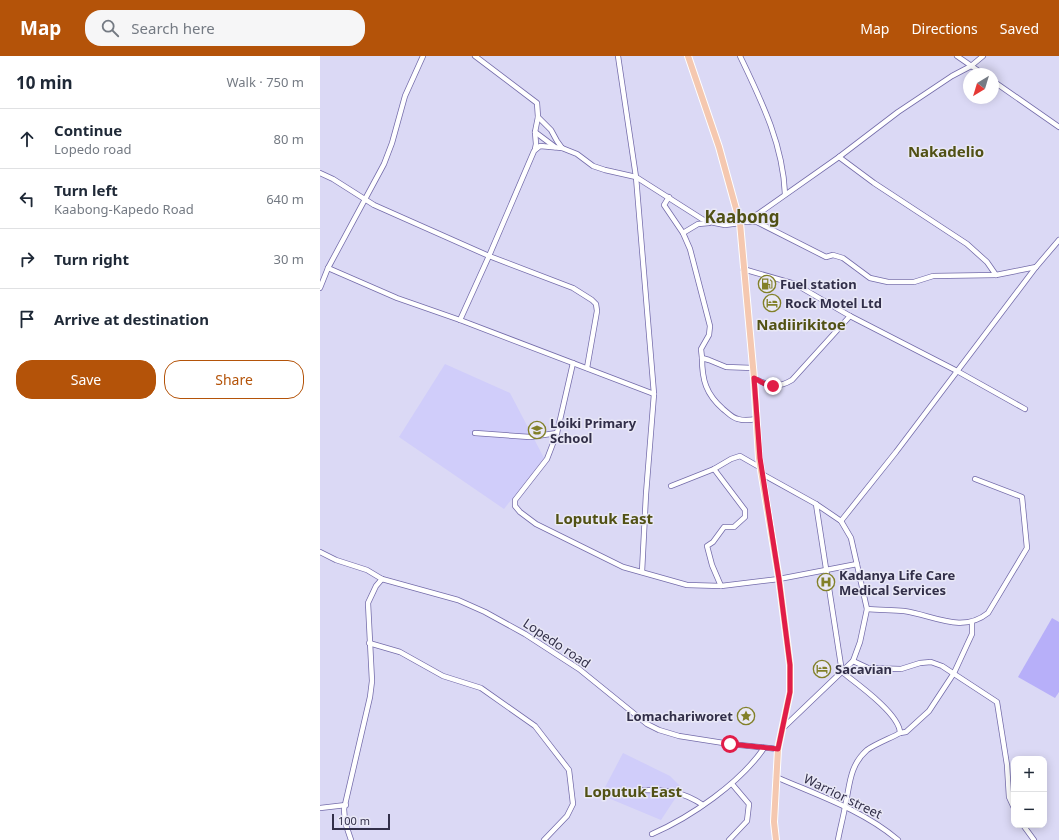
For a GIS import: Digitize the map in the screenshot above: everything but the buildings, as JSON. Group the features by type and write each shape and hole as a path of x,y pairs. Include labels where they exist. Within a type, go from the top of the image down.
{"main road":[{"path":"688,56 719,147 742,223 743,269 754,378 761,471 779,579 790,665 790,692 778,749 774,822 776,840"}],"street":[{"path":"320,288 328,268 384,164 392,143 405,96 423,56"},
{"path":"460,320 534,150 536,144 535,132 538,117 537,103 475,56"},
{"path":"618,56 636,177 654,394 646,494 642,572"},
{"path":"740,56 771,124 784,175 785,194"},
{"path":"957,56 974,68"},
{"path":"742,223 758,214 839,157 898,112 952,76 971,66 983,56"},
{"path":"999,85 1059,127"},
{"path":"538,117 551,130 562,148"},
{"path":"535,132 555,147"},
{"path":"534,150 540,146 562,148 577,154 593,166 636,177 702,219 725,225 757,222 793,242 826,257 833,255 843,258 863,274 878,280 888,282 914,282 933,276 996,275 1036,267"},
{"path":"839,157 874,183 967,244 987,262 996,275"},
{"path":"320,173 333,179 374,205 489,256 573,288 586,295 596,304 597,311 587,368"},
{"path":"669,197 664,205 683,233 690,248 710,326 709,335 701,349 702,370 705,386 713,400 729,414 737,419 757,419"},
{"path":"683,233 698,224 710,222"},
{"path":"841,521 1036,267 1059,240"},
{"path":"328,268 397,298 460,320 654,394"},
{"path":"743,269 795,284 850,316 957,371 1025,410"},
{"path":"754,378 767,385 773,386 792,380 850,316"},
{"path":"702,358 726,367 753,368"},
{"path":"573,363 557,433 547,459 516,500 515,506 520,512 536,524 623,567 687,585 721,586 779,579 857,564"},
{"path":"475,433 530,437 557,433"},
{"path":"671,486 714,469 731,459 740,456 761,471 841,521 851,538 867,609 860,642 853,661 782,730"},
{"path":"714,469 745,510 745,517 734,528 724,526 713,542 707,546 712,565 721,586"},
{"path":"867,609 904,611 957,623 972,622 980,619 988,613 1027,548 1022,497 975,479"},
{"path":"816,504 842,672 892,715 900,728 900,733"},
{"name":"Lopedo road","path":"320,552 336,560 367,570 382,579 458,600 485,612 525,634 579,669 647,724 659,730 679,736 702,740 778,749"},
{"path":"351,840 345,822 344,809 370,697 372,681 368,604 376,586 382,579"},
{"path":"838,840 846,807 850,779 860,759 868,750 900,733 906,732 929,711 954,673 972,634 972,622"},
{"path":"369,644 400,652 443,676 481,688 535,726 570,770 573,804 567,816 544,840"},
{"path":"853,661 868,668 901,669 920,663 931,662 954,673 997,702 1007,765 1009,797 1011,801"},
{"path":"652,834 669,827 732,784 759,756 764,748"},
{"name":"Warrior street","path":"776,776 846,807 879,825 898,840"},
{"path":"729,840 747,821 749,804 732,784"},
{"path":"643,790 681,793 690,796 703,805"},
{"path":"320,808 346,805"},
{"path":"1024,828 1034,840"}],"shaded area":[{"name":"Loiki Primary School","path":"445,364 510,393 544,458 504,509 399,437"},
{"path":"1052,618 1059,622 1059,692 1055,698 1018,677"},
{"path":"623,753 670,776 682,788 661,820 601,795"}],"place":[{"name":"Fuel station","path":"767,284"},
{"name":"Rock Motel Ltd","path":"772,303"},
{"name":"Loiki Primary School","path":"537,430"},
{"name":"Kadanya Life Care Medical Services","path":"826,582"},
{"name":"Sacavian","path":"822,669"},
{"name":"Lomachariworet","path":"746,716"}],"district":[{"name":"Nakadelio","path":"946,152"},
{"name":"Kaabong","path":"742,217"},
{"name":"Nadiirikitoe","path":"801,325"},
{"name":"Loputuk East","path":"604,519"},
{"name":"Loputuk East","path":"633,792"}],"route":[{"path":"730,744 778,749 790,692 790,665 779,579 765,498 760,458 754,378 767,385 773,386"}]}
